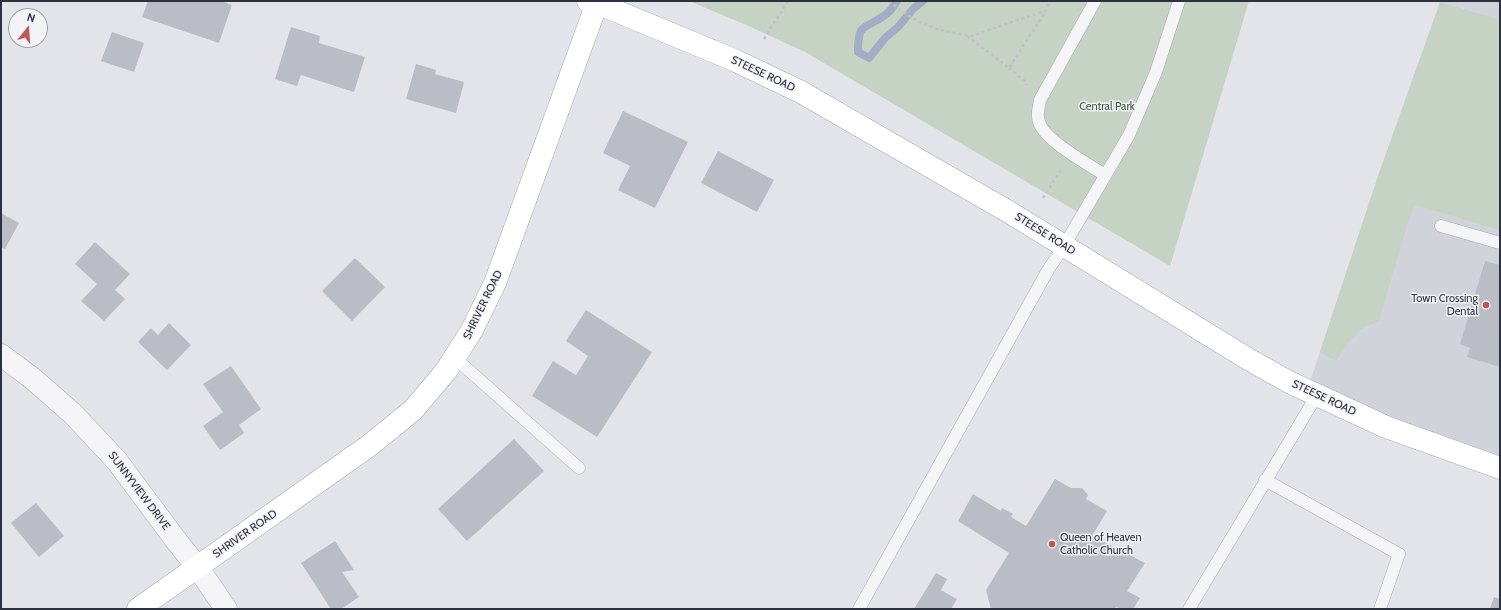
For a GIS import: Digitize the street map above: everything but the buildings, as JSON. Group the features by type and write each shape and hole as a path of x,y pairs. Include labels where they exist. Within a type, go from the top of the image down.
{"street":[{"name":"STEESE ROAD","path":"604,4 734,60 801,92 1009,212 1259,366 1386,427 1500,468"},
{"name":"SHRIVER ROAD","path":"138,609 370,445 413,410 446,371 472,330 495,283 604,4"},
{"name":"SUNNYVIEW DRIVE","path":"1,355 32,378 73,414 117,461 198,568 226,609"}],"lane":[{"path":"1095,1 1043,96 1038,111 1039,122 1045,132 1105,175"},
{"path":"859,609 1048,270 1064,246 1129,135 1156,72 1179,1"},
{"path":"1441,226 1500,243"},
{"path":"455,358 579,468"},
{"path":"1189,609 1317,395"},
{"path":"1265,480 1399,554 1380,609"}],"path":[{"path":"764,39 788,1"},
{"path":"889,1 921,23 940,30 967,36 978,34 1045,11"},
{"path":"967,36 1009,68 1050,1"}],"shaded area":[{"path":"1500,1 1500,19 1440,2"},
{"path":"1379,173 1500,207 1500,468 1307,391"}],"green space":[{"name":"Central Park","path":"689,1 1249,1 1170,266 805,52"},
{"path":"1440,2 1500,19 1500,230 1415,205 1408,222 1379,321 1360,330 1348,343 1336,361 1320,352 1379,173"}],"waterway":[{"path":"897,1 887,14 861,31 859,35 858,52 869,58 885,38 898,27 913,9 923,1"}],"place":[{"name":"Town Crossing Dental","path":"1486,305"},
{"name":"Queen of Heaven Catholic Church","path":"1052,544"}]}
